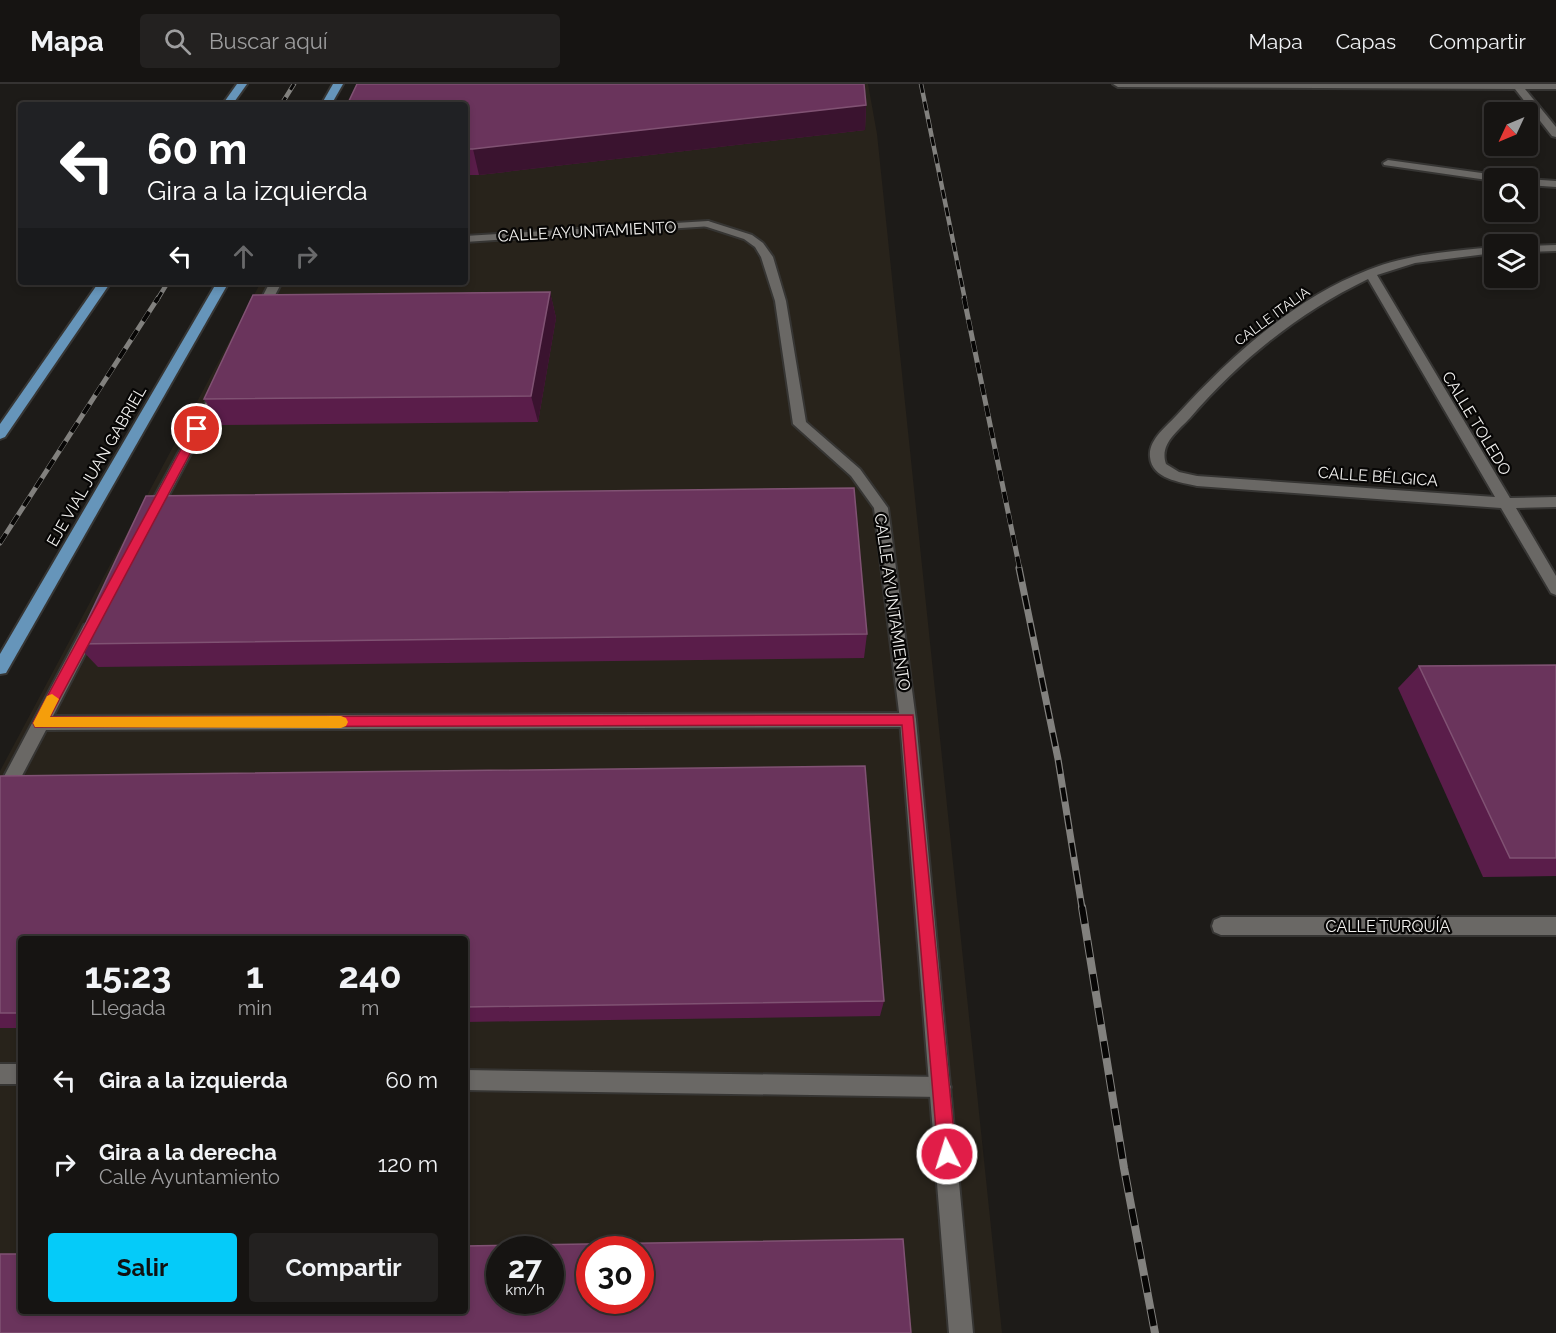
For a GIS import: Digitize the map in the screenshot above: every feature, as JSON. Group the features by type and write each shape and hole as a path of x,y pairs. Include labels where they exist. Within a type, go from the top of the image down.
{"main road":[{"path":"229,102 242,84"},
{"path":"328,102 338,84"},
{"path":"0,434 103,285"},
{"name":"EJE VIAL JUAN GABRIEL","path":"0,668 222,285"}],"street":[{"path":"1118,84 1556,87"},
{"path":"1517,85 1556,134"},
{"path":"1388,163 1484,176"},
{"path":"1538,183 1556,184"},
{"name":"CALLE AYUNTAMIENTO","path":"468,239 708,224 739,233 758,243 768,254 779,292 800,424 852,467 870,486 881,508 908,720 962,1333"},
{"path":"1538,249 1556,248"},
{"name":"CALLE ITALIA","path":"1197,481 1170,474 1163,469 1156,455 1159,445 1211,385 1270,334 1315,302 1370,273 1428,258 1484,251"},
{"name":"CALLE TOLEDO","path":"1370,273 1556,589"},
{"path":"254,324 274,285"},
{"path":"147,524 225,376"},
{"name":"CALLE BÉLGICA","path":"1197,481 1506,503 1556,502"},
{"path":"0,801 96,618"},
{"path":"40,723 908,720"},
{"name":"CALLE TURQUÍA","path":"1221,926 1556,926"},
{"path":"0,1074 18,1074"},
{"path":"468,1080 941,1088"}],"shaded area":[{"path":"367,84 868,84 877,134 1002,1333 0,1333 0,771 259,285 468,285 468,102 451,102"}],"building":[{"path":"357,84 864,84 866,105 468,149 468,102 348,102"},
{"path":"550,292 531,396 204,399 253,295"},
{"path":"854,488 867,634 76,644 146,496"},
{"path":"1556,665 1556,858 1510,858 1419,666"},
{"path":"865,766 884,1001 468,1007 468,936 18,936 18,1013 0,1013 0,776"},
{"path":"903,1239 911,1333 0,1333 0,1254 18,1254 18,1314 468,1314 468,1246 486,1246 486,1314 564,1314 564,1244 576,1244 576,1314 654,1314 654,1243"}],"railway":[{"path":"283,102 294,84"},
{"path":"921,84 965,300"},
{"path":"157,300 166,285"},
{"path":"0,543 158,298"},
{"path":"964,298 1020,570"},
{"path":"1019,568 1058,759 1082,908"},
{"path":"1082,907 1124,1168 1155,1333"}],"slow traffic":[{"path":"52,699 40,723 341,722"}],"route":[{"path":"197,429 40,723 908,720 947,1154"}]}
